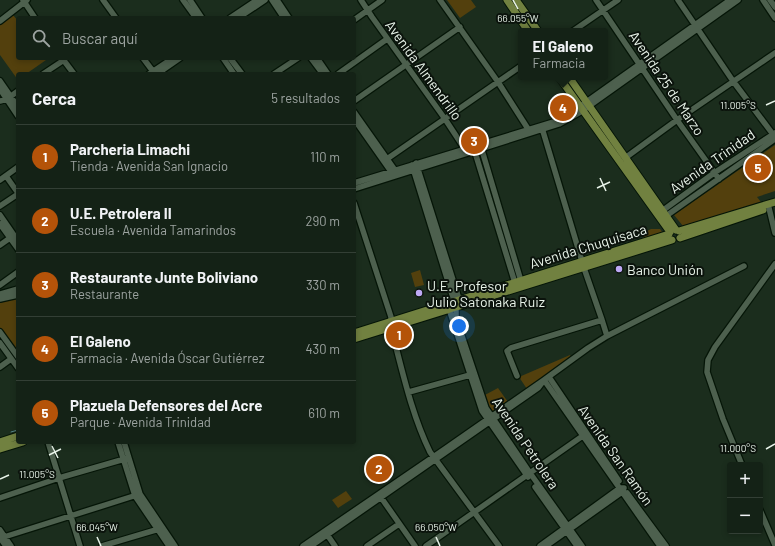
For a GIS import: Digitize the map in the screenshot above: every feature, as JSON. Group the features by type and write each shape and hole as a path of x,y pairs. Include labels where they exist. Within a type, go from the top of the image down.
{"main road":[{"path":"506,0 526,28"},
{"path":"516,0 536,28"},
{"path":"561,80 674,234"},
{"path":"571,80 664,213 674,234"},
{"path":"674,234 775,202"},
{"path":"674,234 772,208"},
{"name":"Avenida Chuquisaca","path":"454,304 584,265 674,234"},
{"name":"Avenida Chuquisaca","path":"356,338 518,282 584,265"},
{"name":"Avenida Chuquisaca","path":"356,333 391,325"},
{"path":"0,442 16,437"},
{"path":"0,449 16,444"}],"street":[{"path":"103,0 115,16"},
{"path":"183,0 195,16"},
{"path":"190,0 201,16"},
{"path":"233,16 257,0"},
{"path":"241,16 265,0"},
{"path":"272,0 283,16"},
{"path":"277,0 288,16"},
{"name":"Avenida Almendrillo","path":"361,0 466,151"},
{"path":"356,19 382,0"},
{"path":"440,0 498,82 530,132"},
{"name":"Avenida 25 de Marzo","path":"596,0 718,179"},
{"path":"577,28 618,0"},
{"path":"678,0 733,81 774,136"},
{"path":"696,27 730,0"},
{"path":"356,182 394,173 481,147 542,128 557,121 581,109 696,27 738,0"},
{"path":"763,0 775,18"},
{"path":"770,0 775,7"},
{"path":"0,21 24,1 34,16"},
{"path":"356,100 460,27"},
{"path":"341,72 387,39"},
{"path":"625,158 677,120 775,53"},
{"path":"46,72 62,60"},
{"path":"64,60 73,72"},
{"path":"144,60 152,72"},
{"path":"154,72 170,60"},
{"path":"155,72 176,60"},
{"path":"224,60 233,72"},
{"path":"232,60 240,72"},
{"path":"277,72 295,60"},
{"path":"312,60 322,72"},
{"path":"318,60 327,72"},
{"path":"386,160 518,68"},
{"path":"0,81 16,112"},
{"path":"0,89 16,105"},
{"path":"0,101 16,92"},
{"path":"356,115 394,173"},
{"path":"356,122 386,160"},
{"path":"542,128 607,336"},
{"name":"Avenida Trinidad","path":"664,213 714,173 774,136"},
{"name":"Avenida Trinidad","path":"664,213 718,179 774,136"},
{"path":"481,147 518,282"},
{"path":"474,149 518,282"},
{"name":"Avenida Petrolera","path":"415,167 454,304 468,360 483,402 491,419 528,474 582,546"},
{"path":"0,180 16,168"},
{"path":"356,188 394,173"},
{"path":"6,176 16,191"},
{"path":"0,206 16,195"},
{"path":"772,208 775,233"},
{"path":"356,209 391,317 391,325 409,392 425,441 435,459 499,546"},
{"path":"0,215 16,237"},
{"path":"0,224 16,246"},
{"path":"0,246 10,238"},
{"path":"741,462 723,419 707,372 708,360 715,347 775,264"},
{"path":"303,546 326,533 538,388 547,379 588,348 607,336 744,266"},
{"path":"0,284 16,273"},
{"path":"0,294 16,290"},
{"path":"0,300 16,295"},
{"path":"517,376 507,351 511,348 602,320"},
{"path":"0,332 16,354"},
{"path":"0,343 16,365"},
{"path":"0,366 11,359"},
{"name":"Avenida Petrolera","path":"468,360 470,375 482,411 491,419"},
{"path":"409,392 470,375"},
{"name":"Avenida San Ramón","path":"547,379 661,545"},
{"path":"426,546 585,435"},
{"path":"49,444 80,546"},
{"path":"119,444 126,458"},
{"path":"124,444 126,458 137,495 160,529 169,546"},
{"path":"0,498 59,478 126,458"},
{"path":"546,546 622,489"},
{"path":"2,537 137,495"},
{"path":"380,496 415,546"},
{"path":"763,517 775,545"},
{"path":"366,546 399,524"},
{"path":"102,546 160,529"},
{"path":"160,529 175,546"},
{"path":"540,546 568,529"},
{"name":"Avenida Petrolera","path":"568,529 577,546"},
{"path":"0,530 6,546"},
{"path":"311,546 326,533"},
{"path":"326,533 334,546"},
{"path":"2,537 11,546"}],"shaded area":[{"path":"447,0 471,0 476,7 460,18"},
{"path":"13,15 16,19 16,60 46,60 29,72 16,72 16,77 0,55 0,24"},
{"path":"775,145 775,191 757,197 761,202 683,226 674,215"},
{"path":"651,229 660,229 663,233 643,240 645,233"},
{"path":"420,270 424,285 415,287 411,273"},
{"path":"16,298 16,349 0,328 0,303"},
{"path":"570,355 571,357 527,389 519,377"},
{"path":"498,388 508,402 492,412 483,396"},
{"path":"346,491 352,499 338,508 332,500"}],"waterway":[{"path":"11,432 16,431"}],"place":[{"name":"El Galeno","path":"563,108"},
{"name":"Restaurante Junte Boliviano","path":"474,141"},
{"name":"Plazuela Defensores del Acre","path":"758,168"},
{"name":"Banco Unión","path":"619,269"},
{"name":"U.E. Profesor Julio Satonaka Ruiz","path":"419,293"},
{"name":"Parcheria Limachi","path":"399,335"},
{"name":"U.E. Petrolera II","path":"379,469"}]}
